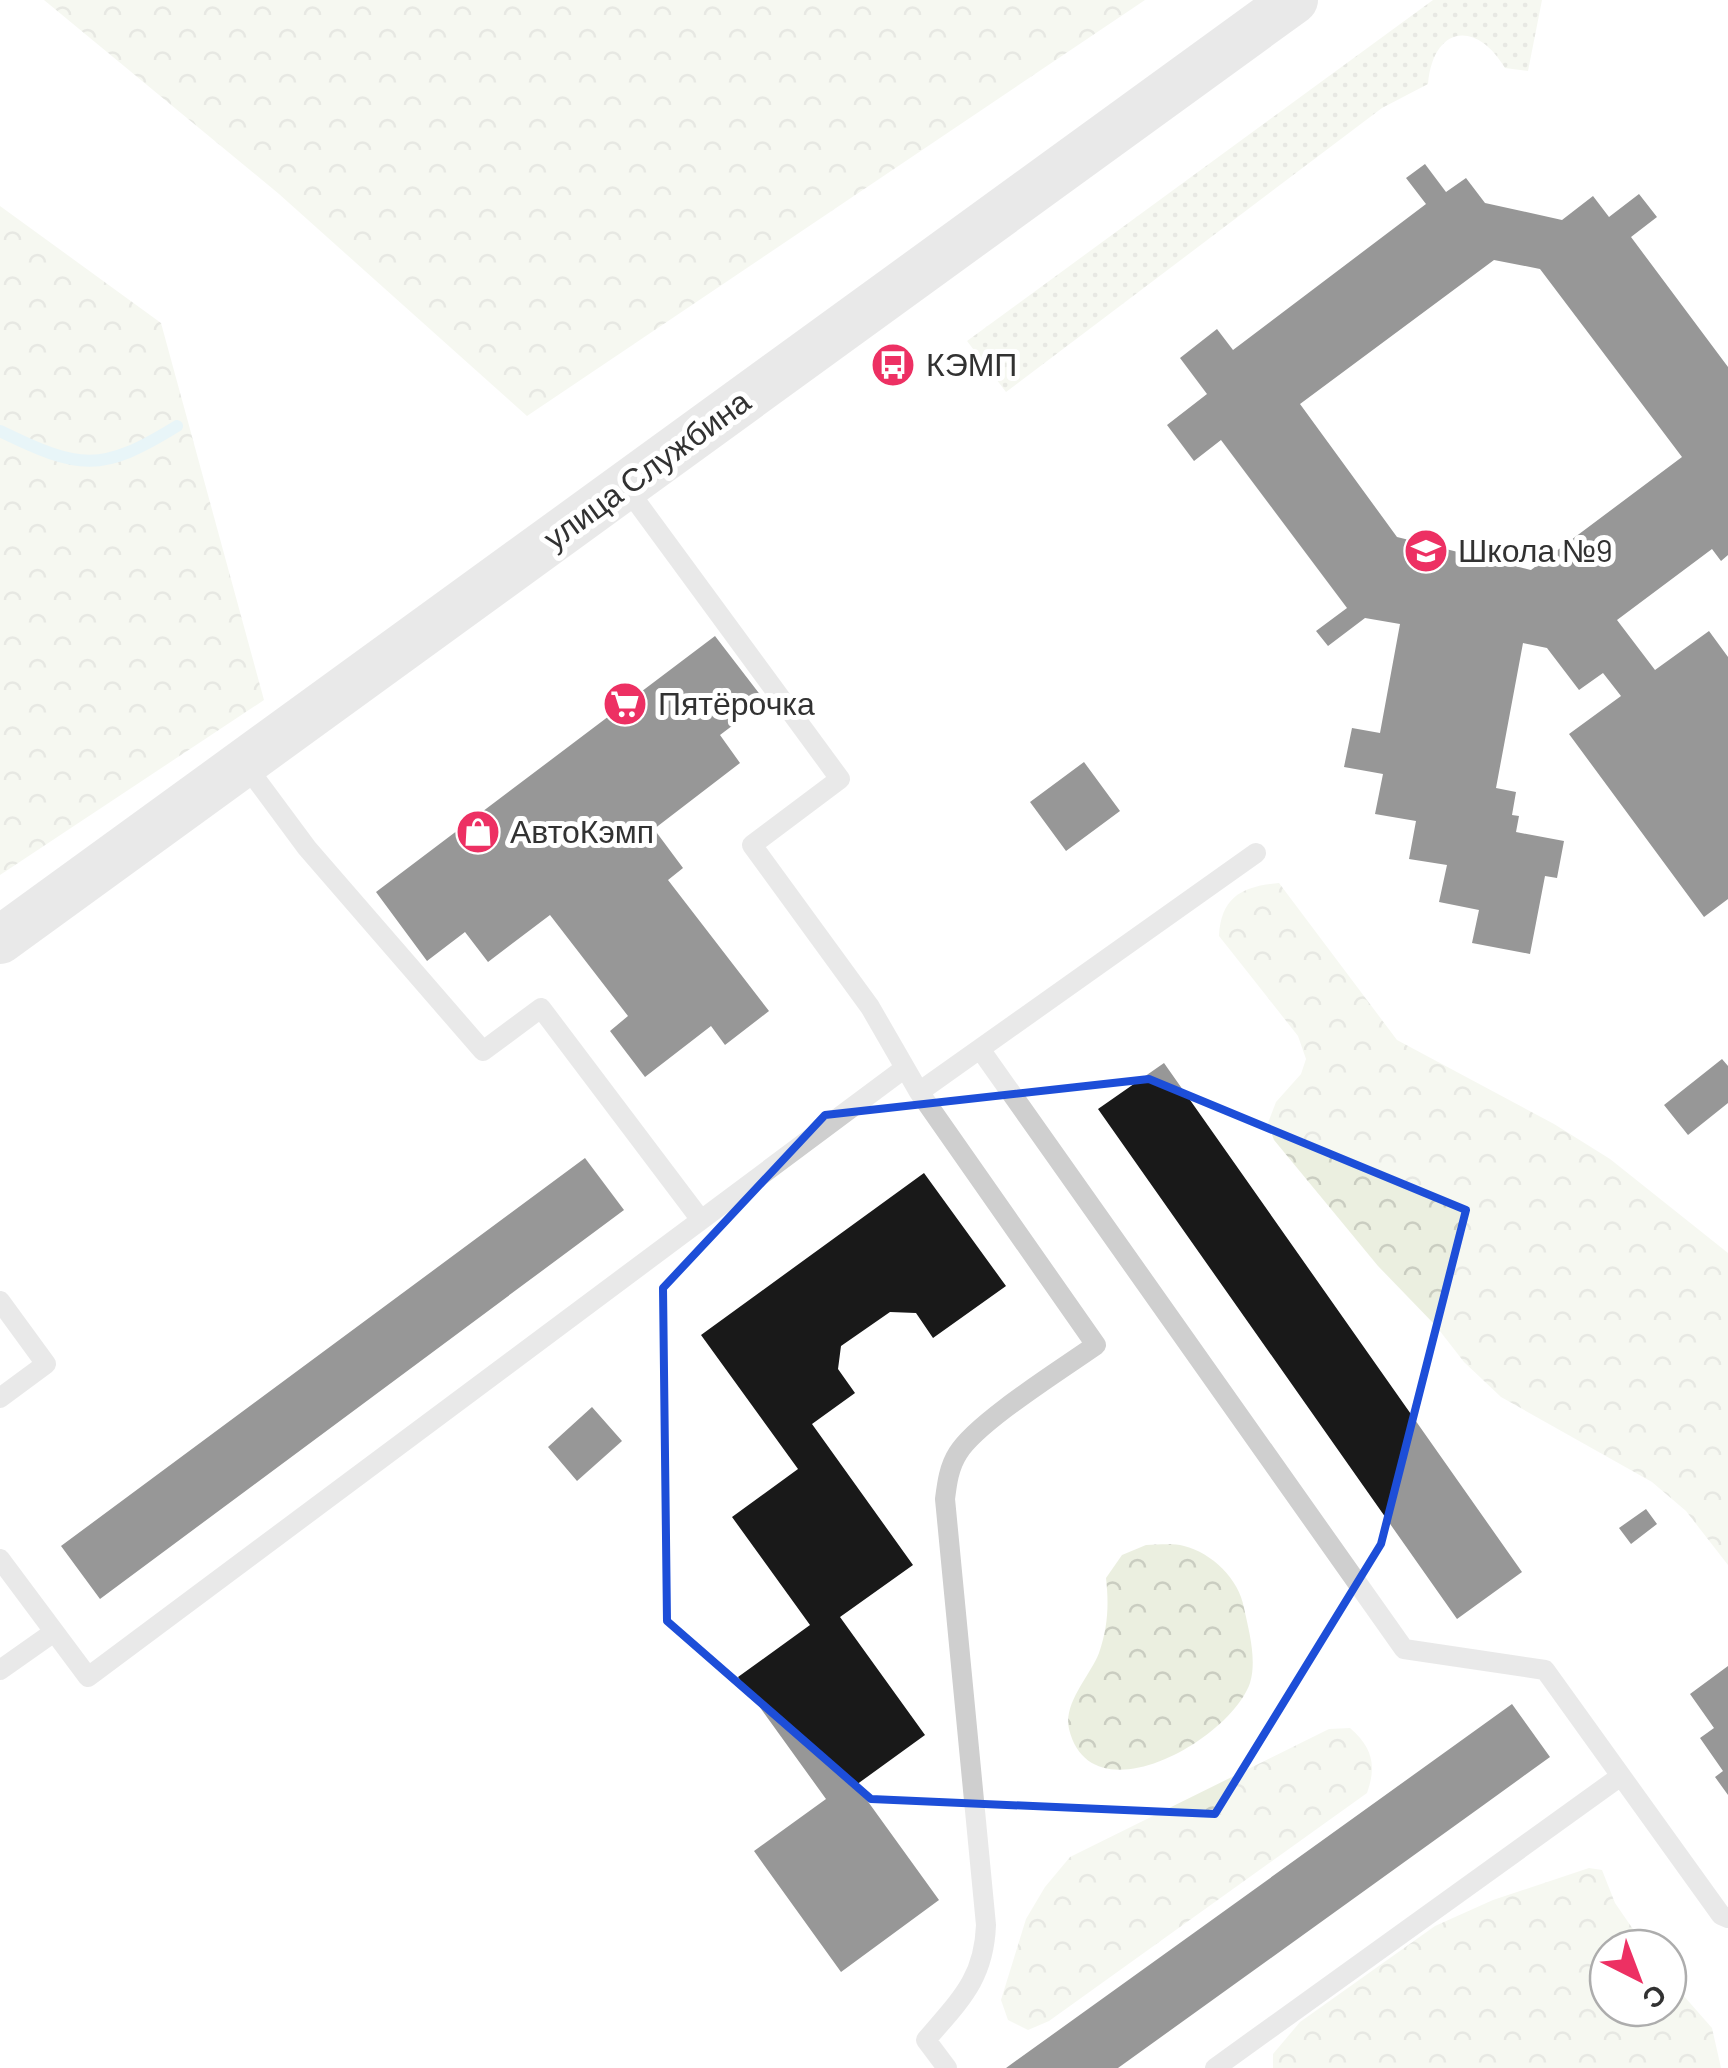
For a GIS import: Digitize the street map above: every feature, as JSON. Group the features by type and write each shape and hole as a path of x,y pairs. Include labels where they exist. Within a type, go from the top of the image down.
{"street":[{"name":"улица Службина","path":"0,940 1294,0"}],"lane":[{"path":"625,486 840,779 752,845 870,1007 919,1092 1096,1345 977,1431 958,1452 949,1472 946,1499 986,1925 985,1954 976,1979 926,2040 946,2068"},
{"path":"244,763 308,848 483,1051 541,1008 701,1220"},
{"path":"919,1092 1256,853"},
{"path":"980,1049 1404,1649 1545,1670 1721,1915 1728,1918"},
{"path":"0,1559 88,1677 905,1068"},
{"path":"0,1301 46,1364 0,1398"},
{"path":"0,1670 54,1632"},
{"path":"1215,2068 1621,1776"}],"highlighted area":[{"path":"1149,1079 1466,1210 1381,1544 1215,1814 871,1799 667,1621 663,1288 825,1115"}],"green space":[{"path":"44,0 1145,0 527,416 279,194"},
{"path":"1433,0 1542,0 1528,71 1505,68 1494,52 1469,36 1447,41 1438,50 1428,84 1382,108 1006,392 967,341"},
{"path":"0,206 161,323 264,700 0,875"},
{"path":"1279,883 1397,1040 1554,1124 1610,1159 1728,1253 1728,1565 1686,1511 1652,1482 1501,1397 1464,1362 1436,1326 1378,1266 1274,1140 1268,1123 1276,1102 1301,1074 1306,1059 1298,1036 1219,936 1224,912 1236,896 1254,887"},
{"path":"1146,1545 1194,1549 1230,1577 1244,1608 1252,1645 1252,1674 1237,1705 1190,1746 1160,1761 1131,1769 1104,1768 1082,1755 1068,1719 1102,1643 1107,1615 1106,1578 1122,1555"},
{"path":"1350,1728 1370,1757 1372,1774 1367,1793 1049,2021 1028,2030 1008,2020 1001,2000 1026,1919 1045,1887 1070,1857 1329,1729"},
{"path":"1589,1868 1602,1870 1615,1903 1632,1928 1588,1928 1588,2028 1688,2028 1688,2001 1712,2028 1721,2068 1273,2068 1273,2054 1300,2022 1435,1926 1493,1900"}],"building":[{"path":"1425,164 1446,192 1466,178 1485,203 1562,220 1593,196 1609,217 1639,194 1657,217 1631,237 1728,367 1728,555 1721,561 1712,549 1617,620 1655,670 1709,631 1728,657 1728,899 1704,917 1569,734 1621,696 1603,673 1579,690 1547,648 1523,643 1496,788 1516,792 1512,815 1519,816 1516,832 1564,841 1557,878 1545,876 1530,954 1472,943 1479,910 1439,902 1447,865 1409,859 1416,821 1375,814 1383,774 1344,767 1352,728 1380,733 1400,624 1365,618 1328,646 1316,631 1347,608 1221,440 1194,461 1167,425 1207,394 1180,358 1217,329 1233,350 1426,204 1406,178","holes":["1494,260 1540,269 1682,457 1531,570 1397,537 1300,404"]},
{"path":"715,636 765,701 720,735 740,763 654,829 683,868 668,880 769,1011 725,1045 711,1026 645,1077 610,1031 628,1016 550,915 488,962 465,932 427,961 376,892"},
{"path":"1084,762 1120,811 1066,851 1030,802"},
{"path":"1722,1059 1728,1066 1728,1103 1688,1135 1664,1105"},
{"path":"1164,1063 1522,1572 1457,1619 1098,1109"},
{"path":"585,1158 624,1210 100,1599 61,1546"},
{"path":"924,1173 1006,1286 933,1338 916,1313 890,1312 841,1346 838,1369 855,1393 812,1424 913,1565 840,1617 925,1735 856,1785 939,1900 841,1972 754,1851 826,1799 738,1677 810,1625 732,1517 798,1469 701,1335"},
{"path":"592,1407 622,1441 577,1481 548,1447"},
{"path":"1646,1509 1657,1524 1631,1544 1619,1528"},
{"path":"1728,1666 1728,1795 1715,1777 1723,1771 1700,1738 1714,1728 1690,1694"},
{"path":"1512,1704 1550,1757 1485,1804 1118,2068 1006,2068"}],"waterway":[{"path":"0,431 51,453 90,461 129,452 177,426"}],"place":[{"name":"КЭМП","path":"893,365"},
{"name":"Школа №9","path":"1426,551"},
{"name":"Пятёрочка","path":"625,704"},
{"name":"АвтоКэмп","path":"478,832"}]}
